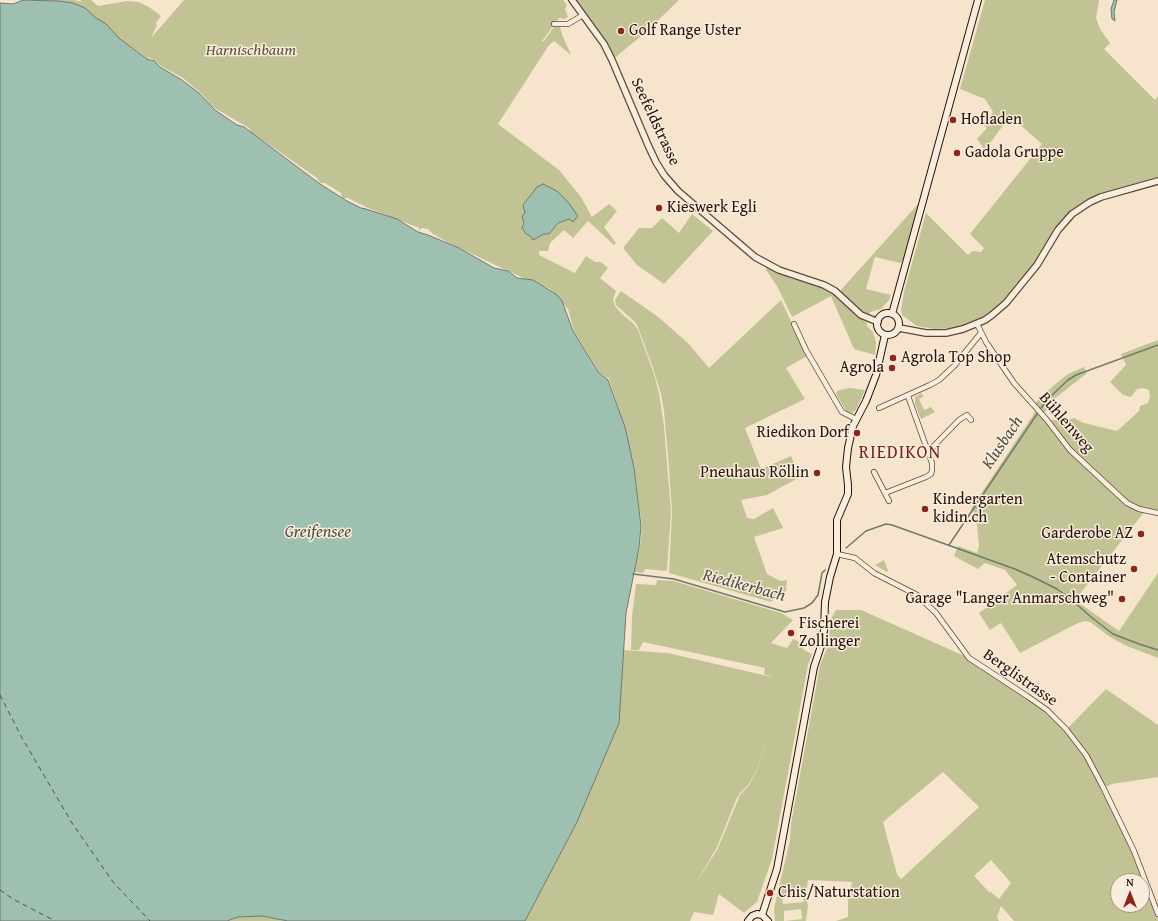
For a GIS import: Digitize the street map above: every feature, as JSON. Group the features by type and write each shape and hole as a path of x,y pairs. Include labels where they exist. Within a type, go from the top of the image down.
{"main road":[{"path":"892,314 978,0"},
{"path":"892,314 897,318 899,328 895,333 885,335 880,331 878,322 882,316 892,314"},
{"path":"762,915 777,868 813,673 823,640 826,594 837,554 838,520 848,490 846,467 847,452 856,419 866,401 876,376 885,335"},
{"path":"748,921 754,915 762,915 768,921"}],"street":[{"name":"Seefeldstrasse","path":"572,0 604,44 656,162 664,175 678,191 755,257 779,270 824,285 834,291 861,315 878,322"},
{"path":"554,24 568,24 583,15"},
{"path":"899,328 934,334 955,331 977,324 992,315 1006,303 1037,265 1064,222 1080,208 1101,197 1158,181"},
{"path":"794,324 806,350 842,412 856,419"},
{"name":"Bühlenweg","path":"977,324 986,342 1014,382 1076,456 1127,503 1139,509 1158,513"},
{"path":"879,408 930,386 948,373 981,333"},
{"path":"885,493 931,474 932,466 928,452 908,396"},
{"path":"928,452 959,420 967,415 971,420"},
{"path":"874,472 889,500"},
{"name":"Berglistrasse","path":"837,554 854,557 874,573 917,595 936,614 969,658 1047,710 1066,730 1092,764 1134,851 1158,914"}],"green space":[{"name":"Harnischbaum","path":"51,0 74,0 83,2 80,0 91,0 98,6 127,1 138,2 149,7 161,16 156,23 157,25 151,38 184,0 563,0 567,5 565,9 568,17 564,19 559,18 542,41 543,42 554,27 560,27 571,55 554,41 549,45 498,124 559,170 581,197 592,217 609,204 617,211 604,227 616,243 614,245 588,221 573,238 564,230 550,243 548,251 539,251 539,255 575,273 586,256 595,262 601,262 608,268 600,278 616,291 613,299 615,306 634,324 638,330 654,374 659,393 664,426 671,512 667,571 645,569 643,573 634,572 640,548 642,526 634,468 625,427 609,379 600,373 574,331 568,309 550,289 449,243 433,234 428,229 421,228 419,232 419,228 366,207 348,198 342,198 341,193 325,183 320,183 317,178 251,132 249,128 213,107 202,94 183,78 161,66 149,57 148,59 136,50","holes":["525,213 578,215 558,223 549,234 544,234 533,240 522,228"]},
{"name":"Golf Range Uster","path":"572,0 679,0 646,32 612,60"},
{"path":"985,0 1099,0 1096,18 1100,29 1110,43 1104,49 1155,100 1158,96 1158,181 1101,197 1072,214 1037,265 999,310 975,322 954,328 935,329 917,326 902,315 901,310 904,292 926,213 968,255 973,251 981,252 984,248 970,234 1042,144 1010,116 985,150 977,139 987,128 984,126 993,112 985,99 960,89"},
{"path":"919,203 904,260 900,263 875,257 866,289 891,295 889,300 881,309 870,312 869,315 859,309 840,291"},
{"path":"692,214 713,231 664,284 637,265 623,248 639,228 652,228 662,218 679,233"},
{"path":"767,267 790,278 825,288 838,298 867,323 867,326 873,332 876,342 875,355 854,349 831,296 792,317 777,286 766,270"},
{"path":"621,291 657,316 688,343 709,368 781,300 807,356 786,368 805,399 745,428 761,469 791,456 800,477 767,495 741,500 747,518 754,519 773,508 783,528 754,537 767,574 780,581 787,580 786,591 771,602 669,573 672,512 664,411 661,394 653,368 636,323 616,305 615,300"},
{"path":"1158,340 1158,513 1145,511 1075,600 1119,631 1158,573 1158,658 1127,646 1110,637 1090,622 1085,621 1078,623 1020,653 1001,623 990,630 979,613 1017,585 1005,570 985,563 978,569 954,556 958,546 977,553 979,546 976,515 971,509 1037,409 1033,405 1068,374 1084,367 1087,373 1053,400 1043,415 1047,420 1067,420 1074,418 1084,423 1117,431 1139,411 1140,406 1148,403 1150,397 1149,390 1143,388 1137,389 1131,397 1123,395 1110,382 1126,365 1121,354"},
{"path":"849,388 865,390 856,410 852,413 846,411 836,394 837,391"},
{"path":"922,393 923,397 919,399 924,410 931,407 935,412 921,419 915,404 915,397"},
{"path":"884,560 888,571 887,572 875,565"},
{"path":"657,580 674,581 781,613 793,620 771,643 787,648 793,639 798,641 804,650 812,654 808,665 772,859 757,902 744,913 719,894 713,915 694,912 690,921 525,921 577,822 619,723 623,650 668,653 772,677 764,674 765,668 643,642 639,650 631,650 632,616 636,584 656,585","holes":["771,730 756,772 750,784 740,795 718,848 694,887 717,847 736,800 740,793 749,784 756,771"]},
{"path":"836,610 861,610 969,658 1051,709 1067,729 1106,689 1158,725 1158,777 1112,784 1105,787 1141,873 1110,873 1110,913 1150,913 1150,896 1158,915 1158,921 1014,921 1001,906 997,917 999,921 836,921 848,917 848,900 852,882 808,880 806,895 808,906 806,921 785,921 802,919 801,909 784,911 784,921 775,921 774,909 790,840 791,824 820,665 829,644 830,620","holes":["943,772 979,807 901,879 897,874 883,822","991,860 1011,883 999,899 991,892 990,893 974,876","803,895 804,902 783,904 782,897"]},
{"path":"262,916 288,921 227,921 238,917"}],"water":[{"name":"Greifensee","path":"23,0 58,1 73,3 85,8 96,18 105,23 120,39 147,59 154,61 160,67 182,80 199,93 215,110 237,125 244,127 320,184 347,201 361,208 397,219 418,232 459,248 494,268 508,271 517,278 533,280 557,295 562,301 573,331 599,373 608,380 625,427 634,468 641,526 639,548 626,613 619,723 577,822 525,921 288,921 262,916 238,917 227,921 0,921 0,3 13,4"},
{"path":"1114,0 1117,0 1114,12 1115,21 1112,19 1111,9"},
{"path":"543,184 557,191 568,202 578,216 573,222 569,219 558,223 549,234 544,234 533,240 522,228 524,223 522,216 525,213 523,205 537,187"}],"waterway":[{"name":"Klusbach","path":"1041,408 1068,380 1076,375 1158,345"},
{"name":"Klusbach","path":"949,545 1037,414"},
{"name":"Riedikerbach","path":"846,548 866,531 886,524 892,525 1015,569 1035,578 1057,589 1113,634 1158,650"},
{"name":"Riedikerbach","path":"633,574 674,579 785,612 804,608 812,603 818,595 822,573 825,570"}],"ferry route":[{"path":"0,695 22,738 72,823 113,882 150,921"},
{"path":"0,890 13,899 55,921"}],"place":[{"name":"Golf Range Uster","path":"621,31"},
{"name":"Hofladen","path":"953,120"},
{"name":"Gadola Gruppe","path":"957,153"},
{"name":"Kieswerk Egli","path":"659,208"},
{"name":"Agrola Top Shop","path":"893,358"},
{"name":"Agrola","path":"892,368"},
{"name":"Riedikon Dorf","path":"857,433"},
{"name":"Pneuhaus Röllin","path":"817,473"},
{"name":"Kindergarten kidin.ch","path":"925,509"},
{"name":"Garderobe AZ","path":"1141,534"},
{"name":"Atemschutz - Container","path":"1134,569"},
{"name":"Garage \"Langer Anmarschweg\"","path":"1122,599"},
{"name":"Fischerei Zollinger","path":"791,633"},
{"name":"Chis/Naturstation","path":"770,893"}],"district":[{"name":"RIEDIKON","path":"900,453"}]}
